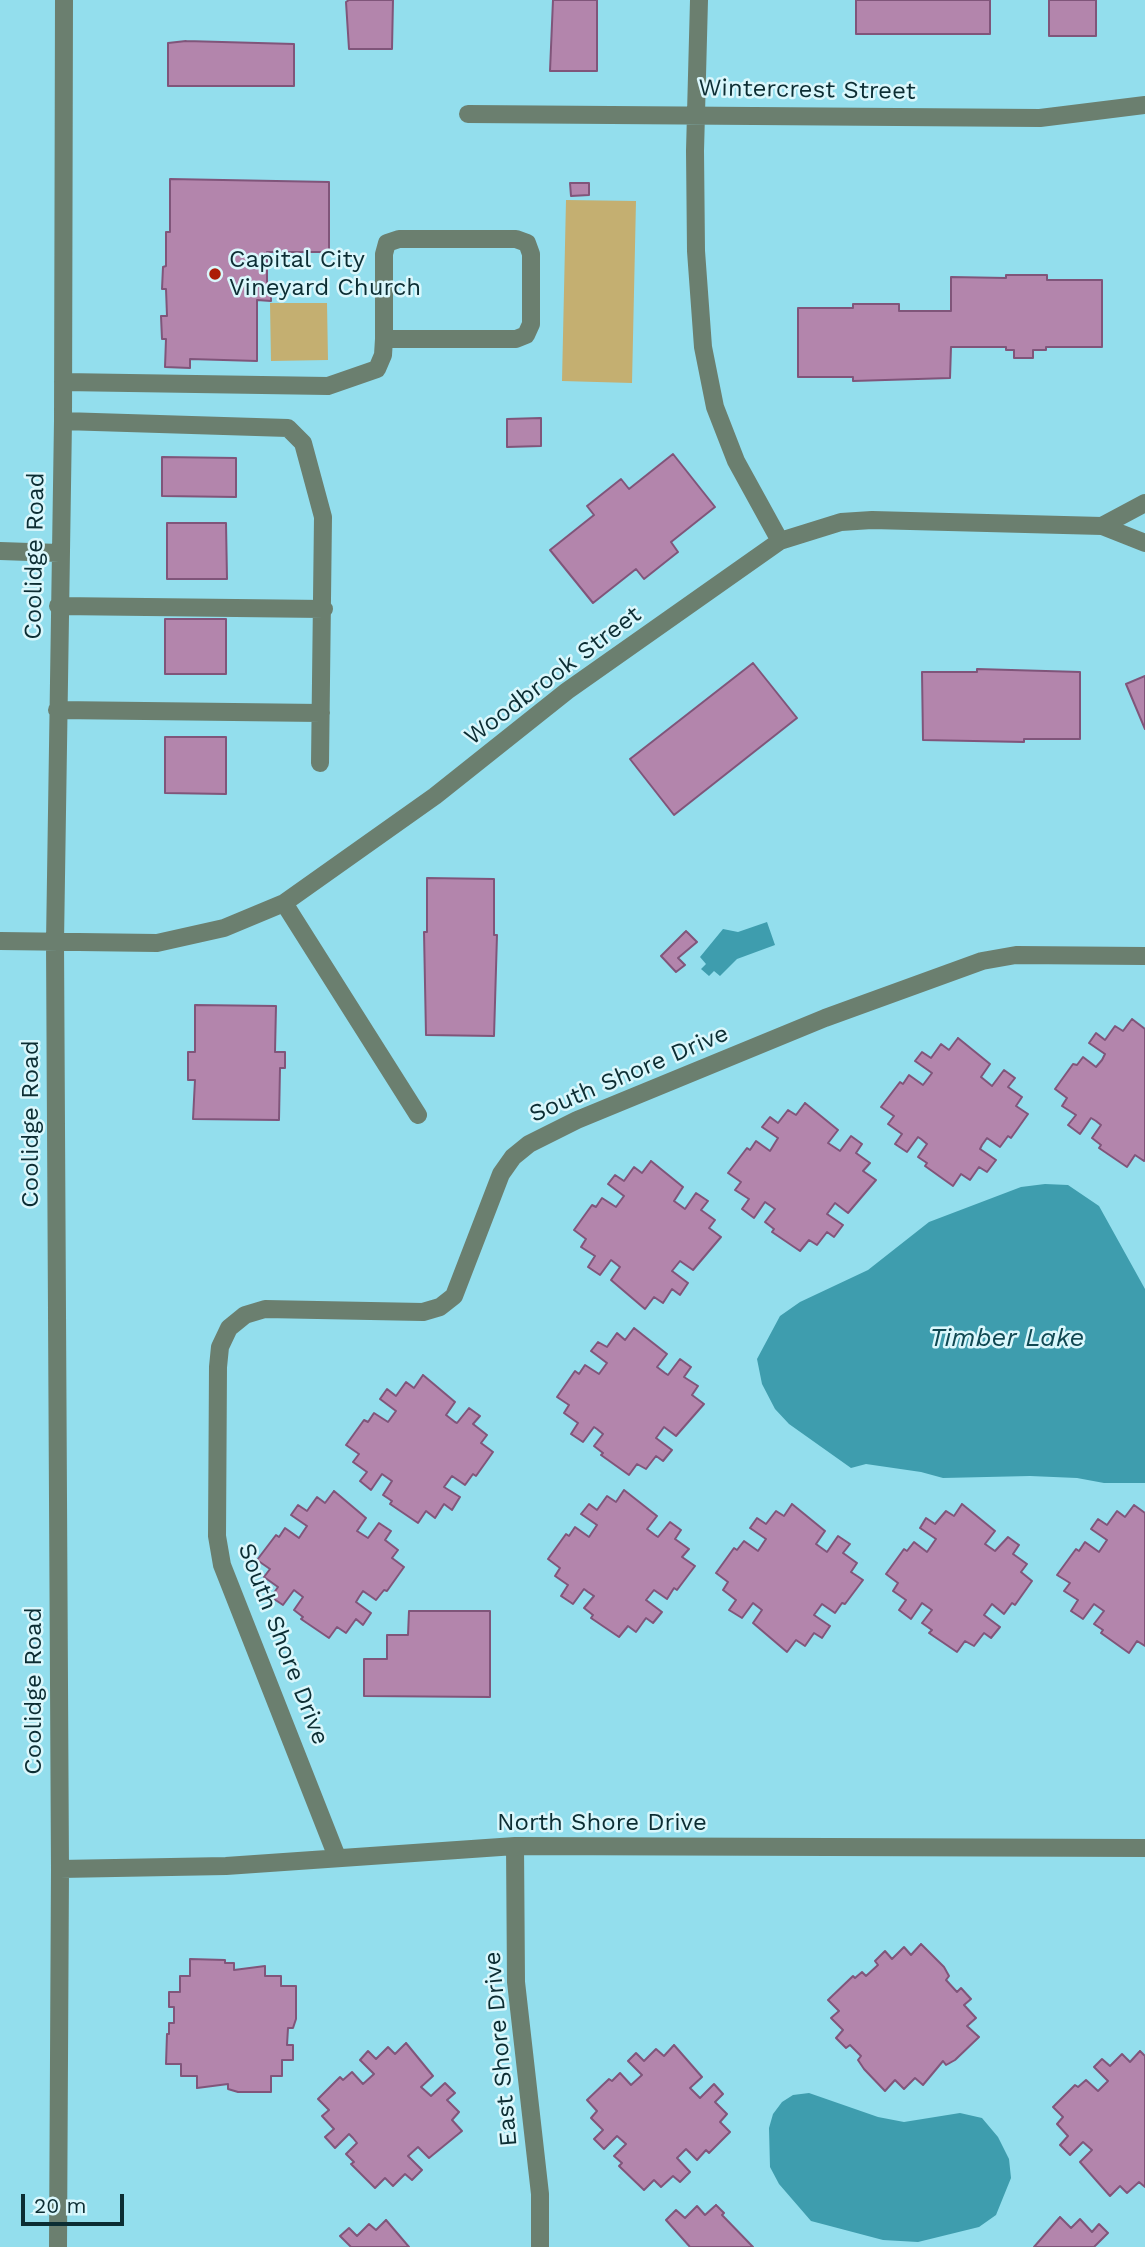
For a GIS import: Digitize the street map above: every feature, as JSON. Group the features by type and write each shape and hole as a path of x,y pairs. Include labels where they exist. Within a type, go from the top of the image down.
{"street":[{"name":"Coolidge Road","path":"58,2247 60,1869 55,942 58,606 63,421 64,0"},
{"path":"699,0 695,151 696,251 703,347 715,407 736,461 780,541"},
{"name":"Wintercrest Street","path":"468,114 698,113 1041,118 1145,105"},
{"path":"63,383 328,386 377,369 383,355 384,254 387,243 399,239 516,239 527,243 531,254 531,324 526,335 516,339 384,339"},
{"path":"63,421 288,428 303,443 323,517 324,609 320,763"},
{"name":"Woodbrook Street","path":"1102,526 1145,503"},
{"name":"Woodbrook Street","path":"0,941 157,943 191,938 255,918 284,903 435,796 567,691 780,541 841,522 872,520 1102,526 1145,543"},
{"path":"0,551 59,553"},
{"path":"58,606 324,609"},
{"path":"57,710 321,713"},
{"path":"284,903 418,1115"},
{"name":"South Shore Drive","path":"337,1857 222,1565 217,1536 218,1367 220,1347 229,1328 245,1315 265,1309 423,1312 440,1307 454,1296 501,1174 513,1157 529,1144 577,1120 825,1018 982,961 1016,955 1145,956"},
{"name":"North Shore Drive","path":"60,1869 226,1866 515,1846 1145,1848"},
{"name":"East Shore Drive","path":"515,1846 516,1982 540,2194 540,2247"}],"shaded area":[{"path":"566,200 636,201 632,383 562,381"},
{"path":"270,303 327,303 328,360 271,361"}],"water":[{"path":"767,922 775,945 737,959 720,976 714,971 709,976 701,969 706,964 700,957 723,929 738,932"},
{"name":"Timber Lake","path":"1068,1185 1099,1206 1145,1289 1145,1483 1104,1483 1077,1478 1030,1476 943,1478 866,1464 851,1468 789,1424 775,1409 762,1384 757,1359 780,1316 800,1302 868,1270 929,1222 1021,1187"},
{"path":"809,2093 878,2117 904,2122 960,2113 982,2118 998,2137 1009,2159 1011,2178 996,2215 979,2227 918,2242 883,2240 811,2221 779,2184 770,2167 769,2128 773,2114 782,2102 793,2095"}],"building":[{"path":"393,0 392,49 349,49 346,2"},
{"path":"553,0 597,0 597,71 550,71"},
{"path":"856,0 990,0 990,34 856,34"},
{"path":"1049,0 1096,0 1096,36 1049,36"},
{"path":"186,41 294,44 294,86 168,86 168,43"},
{"name":"Capital City Vineyard Church","path":"170,179 329,182 329,252 267,252 267,287 271,287 271,301 257,300 257,361 190,359 190,368 165,367 166,339 162,339 161,316 167,316 166,289 162,289 163,267 166,266 166,232 170,232"},
{"path":"570,183 589,183 589,195 571,196"},
{"path":"1006,275 1047,275 1047,280 1102,280 1102,347 1046,347 1046,350 1033,350 1033,358 1014,358 1014,350 1006,350 1006,347 951,347 950,378 853,381 853,377 798,377 798,308 853,308 853,304 899,304 899,311 951,311 951,277 1006,278"},
{"path":"541,418 541,446 507,447 507,419"},
{"path":"673,454 715,507 671,542 678,552 644,579 636,569 593,603 550,550 594,515 587,506 621,479 629,489"},
{"path":"162,457 236,458 236,497 162,496"},
{"path":"167,523 226,523 227,579 167,579"},
{"path":"165,619 226,619 226,674 165,674"},
{"path":"753,663 797,718 674,815 630,759"},
{"path":"977,669 1080,672 1080,739 1024,739 1024,742 923,740 922,672 977,672"},
{"path":"1145,676 1145,729 1126,684"},
{"path":"165,737 226,737 226,794 165,793"},
{"path":"427,878 494,879 494,935 497,935 494,1036 426,1035 424,932 427,932"},
{"path":"686,931 697,942 678,958 685,965 676,972 661,956"},
{"path":"195,1005 276,1006 275,1052 285,1052 285,1068 280,1068 279,1120 193,1119 195,1080 188,1080 188,1052 195,1052"},
{"path":"1132,1019 1145,1029 1145,1159 1144,1161 1135,1155 1127,1167 1099,1148 1101,1145 1092,1138 1101,1125 1096,1121 1091,1118 1080,1134 1068,1125 1076,1115 1062,1106 1067,1098 1055,1089 1073,1064 1077,1065 1083,1057 1096,1067 1102,1060 1105,1054 1089,1043 1096,1033 1105,1040 1115,1026 1123,1031"},
{"path":"958,1038 990,1064 981,1077 992,1086 1004,1070 1015,1078 1008,1087 1022,1097 1016,1106 1028,1114 1011,1138 1008,1136 1000,1147 987,1138 982,1145 980,1149 996,1160 987,1172 979,1167 970,1180 961,1174 953,1186 925,1166 927,1163 918,1157 927,1144 921,1139 918,1137 907,1152 895,1144 902,1134 888,1124 894,1116 881,1107 900,1082 903,1084 909,1075 923,1085 932,1073 915,1061 922,1052 931,1058 941,1044 949,1050"},
{"path":"805,1103 838,1130 828,1143 840,1151 851,1136 862,1144 856,1153 870,1163 863,1171 876,1180 848,1213 835,1203 827,1214 843,1225 834,1237 827,1232 817,1245 809,1240 800,1251 772,1232 774,1229 765,1222 775,1209 765,1202 754,1218 742,1209 749,1199 735,1190 741,1182 728,1173 747,1148 750,1150 756,1141 770,1151 778,1138 762,1127 770,1117 778,1123 788,1110 796,1115"},
{"path":"651,1161 683,1187 674,1201 685,1209 696,1193 708,1201 701,1210 715,1220 709,1228 721,1237 693,1270 680,1261 672,1271 688,1283 680,1295 672,1289 663,1303 654,1297 645,1309 611,1280 620,1267 611,1260 600,1275 588,1267 595,1256 581,1247 586,1239 574,1230 592,1205 596,1207 602,1198 616,1207 624,1196 608,1184 615,1175 624,1181 634,1167 642,1173"},
{"path":"634,1328 667,1354 657,1367 665,1373 668,1375 680,1359 691,1367 684,1377 698,1386 692,1395 704,1404 676,1436 664,1427 656,1438 672,1450 663,1461 656,1456 646,1469 637,1464 629,1475 601,1455 603,1453 594,1446 603,1434 597,1429 594,1427 583,1442 571,1434 578,1423 564,1413 569,1405 557,1397 575,1371 579,1374 585,1365 599,1374 607,1363 591,1351 598,1342 607,1347 617,1333 625,1340"},
{"path":"423,1375 455,1402 446,1415 455,1422 457,1423 469,1408 480,1416 473,1424 487,1435 481,1443 493,1452 476,1476 473,1474 465,1485 452,1476 444,1487 460,1497 452,1510 444,1504 435,1518 426,1511 418,1523 390,1504 392,1501 383,1495 392,1481 382,1474 371,1490 360,1481 367,1472 353,1462 359,1454 346,1445 364,1420 368,1422 374,1413 388,1422 396,1411 380,1399 387,1389 396,1396 406,1382 414,1388"},
{"path":"624,1490 657,1516 647,1529 655,1535 658,1537 670,1522 681,1530 675,1539 689,1549 682,1557 695,1566 667,1599 654,1590 646,1600 662,1612 653,1623 646,1618 636,1632 628,1626 619,1637 591,1618 593,1615 584,1608 594,1596 584,1589 573,1604 561,1596 568,1585 555,1576 560,1568 548,1559 566,1534 569,1536 575,1527 589,1537 597,1525 581,1514 589,1504 597,1510 607,1496 616,1502"},
{"path":"334,1491 366,1518 357,1531 368,1538 379,1523 391,1531 385,1540 398,1550 392,1558 404,1567 387,1591 384,1590 376,1600 363,1591 356,1602 371,1613 363,1625 356,1619 346,1633 337,1627 329,1638 301,1619 303,1617 294,1610 303,1597 294,1590 283,1605 271,1597 278,1587 264,1577 270,1569 257,1560 276,1535 279,1537 285,1528 299,1538 307,1526 291,1515 298,1505 307,1511 317,1497 325,1503"},
{"path":"792,1504 825,1531 816,1544 827,1552 838,1536 850,1544 843,1553 857,1563 851,1572 863,1580 835,1613 822,1604 814,1615 830,1626 822,1638 814,1633 805,1646 796,1640 787,1652 753,1623 762,1610 753,1603 742,1618 729,1610 736,1600 723,1590 728,1582 716,1573 734,1548 737,1550 744,1541 758,1551 766,1539 750,1528 757,1518 766,1524 776,1511 784,1516"},
{"path":"962,1504 995,1531 985,1544 995,1551 1008,1537 1019,1545 1013,1554 1027,1564 1021,1572 1032,1581 1015,1605 1012,1603 1004,1614 992,1604 984,1615 1000,1627 991,1638 984,1633 974,1646 965,1641 957,1652 929,1633 932,1630 922,1623 932,1610 922,1603 911,1619 899,1610 906,1600 893,1591 898,1583 886,1574 904,1549 907,1551 914,1542 927,1552 936,1539 920,1528 926,1518 935,1524 946,1511 954,1516"},
{"path":"1134,1505 1145,1513 1145,1646 1137,1641 1129,1653 1101,1633 1103,1630 1094,1624 1104,1611 1094,1604 1083,1619 1071,1611 1078,1600 1064,1591 1070,1583 1057,1575 1076,1549 1079,1551 1085,1542 1099,1552 1107,1540 1091,1529 1098,1519 1107,1525 1117,1511 1125,1517"},
{"path":"409,1611 490,1611 490,1697 364,1696 364,1659 387,1659 387,1635 408,1635"},
{"path":"921,1944 944,1967 949,1976 946,1980 957,1992 961,1988 971,1999 964,2005 976,2018 967,2026 979,2037 955,2060 946,2065 943,2061 923,2085 915,2078 904,2089 895,2080 885,2091 864,2069 858,2060 861,2056 850,2045 846,2048 836,2038 843,2030 831,2018 839,2011 828,2000 853,1976 855,1978 862,1972 866,1976 878,1965 875,1961 885,1951 892,1959 904,1947 911,1955"},
{"path":"190,1959 225,1960 225,1963 234,1963 234,1970 265,1966 265,1976 281,1976 281,1986 296,1986 296,2019 293,2028 288,2028 287,2045 293,2045 293,2060 282,2060 282,2076 271,2076 271,2092 238,2092 228,2089 228,2084 197,2088 197,2076 181,2076 181,2064 166,2064 169,2023 174,2023 174,2007 169,2007 169,1992 180,1992 180,1976 190,1976"},
{"path":"406,2043 433,2076 421,2087 431,2096 445,2083 455,2093 447,2100 459,2112 452,2120 462,2131 429,2158 418,2147 408,2156 422,2170 412,2180 405,2174 393,2186 385,2178 375,2188 351,2164 354,2162 346,2154 357,2143 353,2138 349,2134 335,2148 325,2137 334,2129 322,2116 329,2110 318,2099 340,2077 343,2080 352,2072 363,2084 374,2074 360,2060 368,2051 376,2059 388,2047 395,2054"},
{"path":"674,2045 702,2077 690,2088 700,2098 714,2084 723,2094 715,2102 727,2114 720,2122 730,2132 709,2153 706,2150 697,2160 686,2149 677,2158 690,2172 680,2182 673,2176 661,2187 654,2180 644,2190 619,2166 622,2163 614,2156 626,2144 617,2136 604,2149 594,2139 603,2130 591,2118 597,2111 587,2100 609,2079 612,2081 620,2073 631,2085 642,2075 628,2061 636,2053 644,2061 656,2049 664,2056"},
{"path":"1140,2051 1145,2056 1145,2187 1139,2182 1127,2193 1120,2186 1110,2196 1080,2162 1092,2150 1083,2142 1070,2155 1060,2145 1068,2136 1057,2124 1063,2117 1053,2107 1075,2085 1078,2087 1086,2080 1098,2091 1108,2081 1094,2067 1102,2059 1110,2066 1122,2054 1130,2062"},
{"path":"716,2205 724,2213 722,2215 753,2247 690,2247 666,2220 676,2210 685,2218 697,2206 705,2215"},
{"path":"1060,2217 1071,2228 1080,2219 1092,2232 1099,2224 1108,2233 1094,2247 1034,2247"},
{"path":"386,2220 409,2247 351,2247 340,2236 349,2228 357,2236 369,2224 376,2230"}],"place":[{"name":"Capital City Vineyard Church","path":"215,274"}]}
